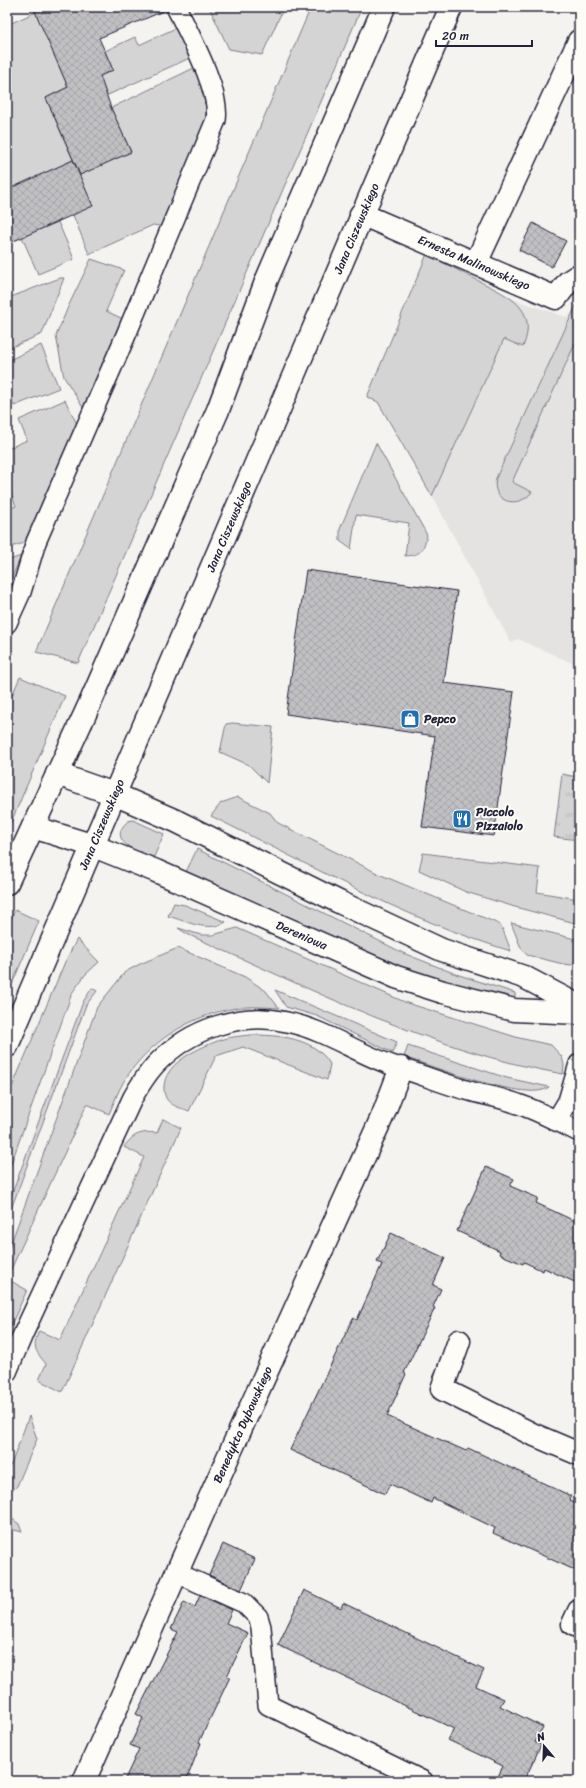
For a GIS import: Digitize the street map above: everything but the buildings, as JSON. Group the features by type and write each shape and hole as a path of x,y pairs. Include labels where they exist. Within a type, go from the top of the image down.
{"street":[{"path":"7,882 108,663 218,410 267,279 384,7"},
{"name":"Jana Ciszewskiego","path":"7,1046 91,845 265,444 361,214 451,7"},
{"path":"476,263 579,41"},
{"name":"Ernesta Malinowskiego","path":"361,214 556,298 568,282 579,275"},
{"path":"57,774 114,794 176,821 332,898 442,950 524,977 579,1006"},
{"name":"Dereniowa","path":"33,827 91,845 174,879 396,977 443,992 514,1010 579,1013"},
{"name":"Benedykta Dybowskiego","path":"84,1781 228,1457 383,1115 401,1068"},
{"path":"459,1341 442,1389 532,1434 579,1454"}],"lane":[{"path":"7,624 21,592 36,542 129,328 216,120 216,99 201,59 176,7"},
{"path":"7,1372 24,1332 133,1097 143,1079 156,1063 172,1049 192,1036 215,1026 238,1020 263,1019 287,1022 311,1029 401,1068 466,1090 518,1104 579,1132"},
{"path":"556,1121 568,1101 579,1064"},
{"path":"177,1573 244,1603 258,1617 261,1627 268,1704 423,1781"}],"shaded area":[{"path":"427,254 513,299 569,318 579,299 579,666 518,639 511,643 432,496 378,402 367,397"}],"green space":[{"path":"209,7 284,7 262,55 229,49"},
{"path":"311,7 362,7 78,663 36,652"},
{"path":"36,12 68,87 46,98 73,160 7,190 7,25"},
{"path":"178,27 192,57 99,99 91,80 113,70 105,51 135,37 139,45"},
{"path":"196,67 206,107 205,127 165,227 153,225 89,254 73,215 79,175 131,152 111,108"},
{"path":"58,222 74,259 38,274 22,237"},
{"path":"427,254 510,298 524,312 527,322 527,333 523,347 504,339 432,496 378,402 367,397"},
{"path":"91,259 124,270 106,311 123,319 84,409 64,377 56,336"},
{"path":"60,278 64,278 42,334 7,349 7,295 11,297"},
{"path":"579,299 579,335 512,482 532,492 520,501 506,501 497,493 495,486 496,478"},
{"path":"41,345 59,388 14,406 7,390 7,361"},
{"path":"65,400 78,426 35,540 7,548 7,510 16,506 7,483 7,449 27,440 19,420"},
{"path":"376,443 427,535 424,545 415,555 405,556 409,523 356,515 351,549 340,541 340,529"},
{"path":"21,556 7,589 7,561"},
{"path":"20,677 65,696 7,832 7,707"},
{"path":"232,723 273,727 267,783 249,765 220,752 226,724"},
{"path":"562,774 577,777 579,781 579,840 554,837"},
{"path":"238,797 270,813 278,823 381,875 499,924 503,930 511,951 434,924 358,890 211,816 221,803"},
{"path":"133,820 164,834 153,859 133,849 122,840 120,834 122,828 128,821"},
{"path":"197,849 403,953 456,974 515,993 515,998 466,988 402,967 185,874"},
{"path":"423,853 540,868 537,892 578,899 579,890 579,924 466,892 419,870"},
{"path":"174,903 185,905 226,922 219,925 204,926 168,916"},
{"path":"15,910 39,921 7,996 7,928"},
{"path":"511,923 579,940 579,960 571,965 527,955 521,948"},
{"path":"178,928 201,935 213,935 237,928 407,1003 519,1038 551,1045 562,1057 564,1065 563,1074 515,1064 467,1050 371,1016 187,934"},
{"path":"77,939 99,962 85,975 72,993 7,1175 7,1099 65,962"},
{"path":"178,948 245,977 266,991 279,1008 236,1008 203,1017 187,1024 172,1032 145,1054 124,1081 109,1114 87,1104 7,1278 7,1254 97,1007 125,972"},
{"path":"92,988 97,991 86,1005 7,1220 7,1207 83,1002"},
{"path":"275,990 397,1042 393,1053 317,1016 286,1007"},
{"path":"250,1035 294,1039 315,1048 330,1064 327,1080 243,1047 216,1056 189,1111 175,1106 168,1101 164,1092 166,1077 178,1062 195,1051 214,1042 226,1038"},
{"path":"408,1046 507,1078 549,1087 539,1091 522,1091 479,1081 404,1057"},
{"path":"163,1119 181,1128 62,1392 39,1380 46,1364 37,1352 35,1345 39,1331 60,1340 144,1157 124,1147 134,1136 138,1134 157,1133"},
{"path":"7,1279 27,1290 7,1334"},
{"path":"29,1416 37,1439 17,1486 14,1489 7,1485 7,1464 11,1465"},
{"path":"7,1515 19,1524 22,1532 7,1528"}],"place":[{"name":"Pepco","path":"410,719"},
{"name":"Piccolo Pizzaiolo","path":"462,819"}]}
